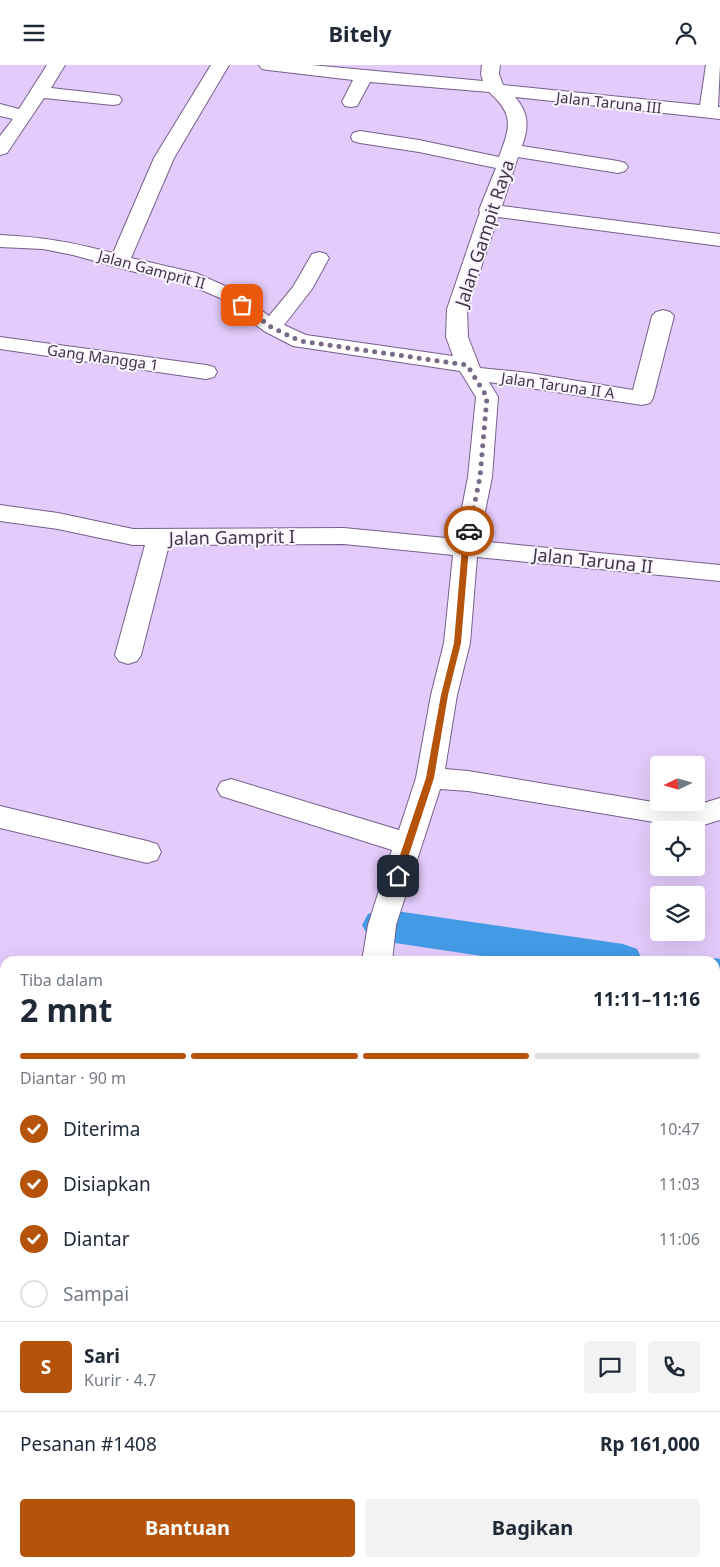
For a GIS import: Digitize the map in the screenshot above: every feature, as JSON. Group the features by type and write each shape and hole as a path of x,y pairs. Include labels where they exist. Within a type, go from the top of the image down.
{"street":[{"path":"0,149 40,92 56,65"},
{"path":"119,261 164,158 220,65"},
{"name":"Jalan Taruna III","path":"268,65 714,112"},
{"path":"491,65 488,72 496,89"},
{"path":"714,112 715,65"},
{"path":"351,102 364,75"},
{"name":"Jalan Gampit Raya","path":"379,956 382,925 430,778 444,695 457,643 466,547 480,477 487,397 470,369 457,337 457,309 489,209 516,136 518,119 514,108 496,89"},
{"path":"40,92 112,100"},
{"path":"0,110 24,116"},
{"path":"360,137 509,157 618,167"},
{"path":"489,209 720,240"},
{"name":"Jalan Gamprit II","path":"0,241 51,244 189,277 227,294 271,327 300,341 470,369"},
{"path":"271,327 302,289 319,258"},
{"name":"Jalan Taruna II A","path":"470,369 642,398 663,316"},
{"name":"Gang Mangga 1","path":"0,343 206,371"},
{"name":"Jalan Gamprit I","path":"0,513 58,521 112,534 159,538 344,536 466,547"},
{"path":"128,655 159,538"},
{"name":"Jalan Taruna II","path":"466,547 720,573"},
{"path":"430,778 468,781 666,813 697,816 720,809"},
{"path":"231,789 408,843"},
{"path":"0,817 147,852"}],"waterway":[{"path":"382,925 590,956"}],"way so far":[{"path":"242,305 271,327 300,341 467,365 487,397 480,477 469,531"}],"route":[{"path":"398,876 430,778 444,695 457,643 469,531"}]}
